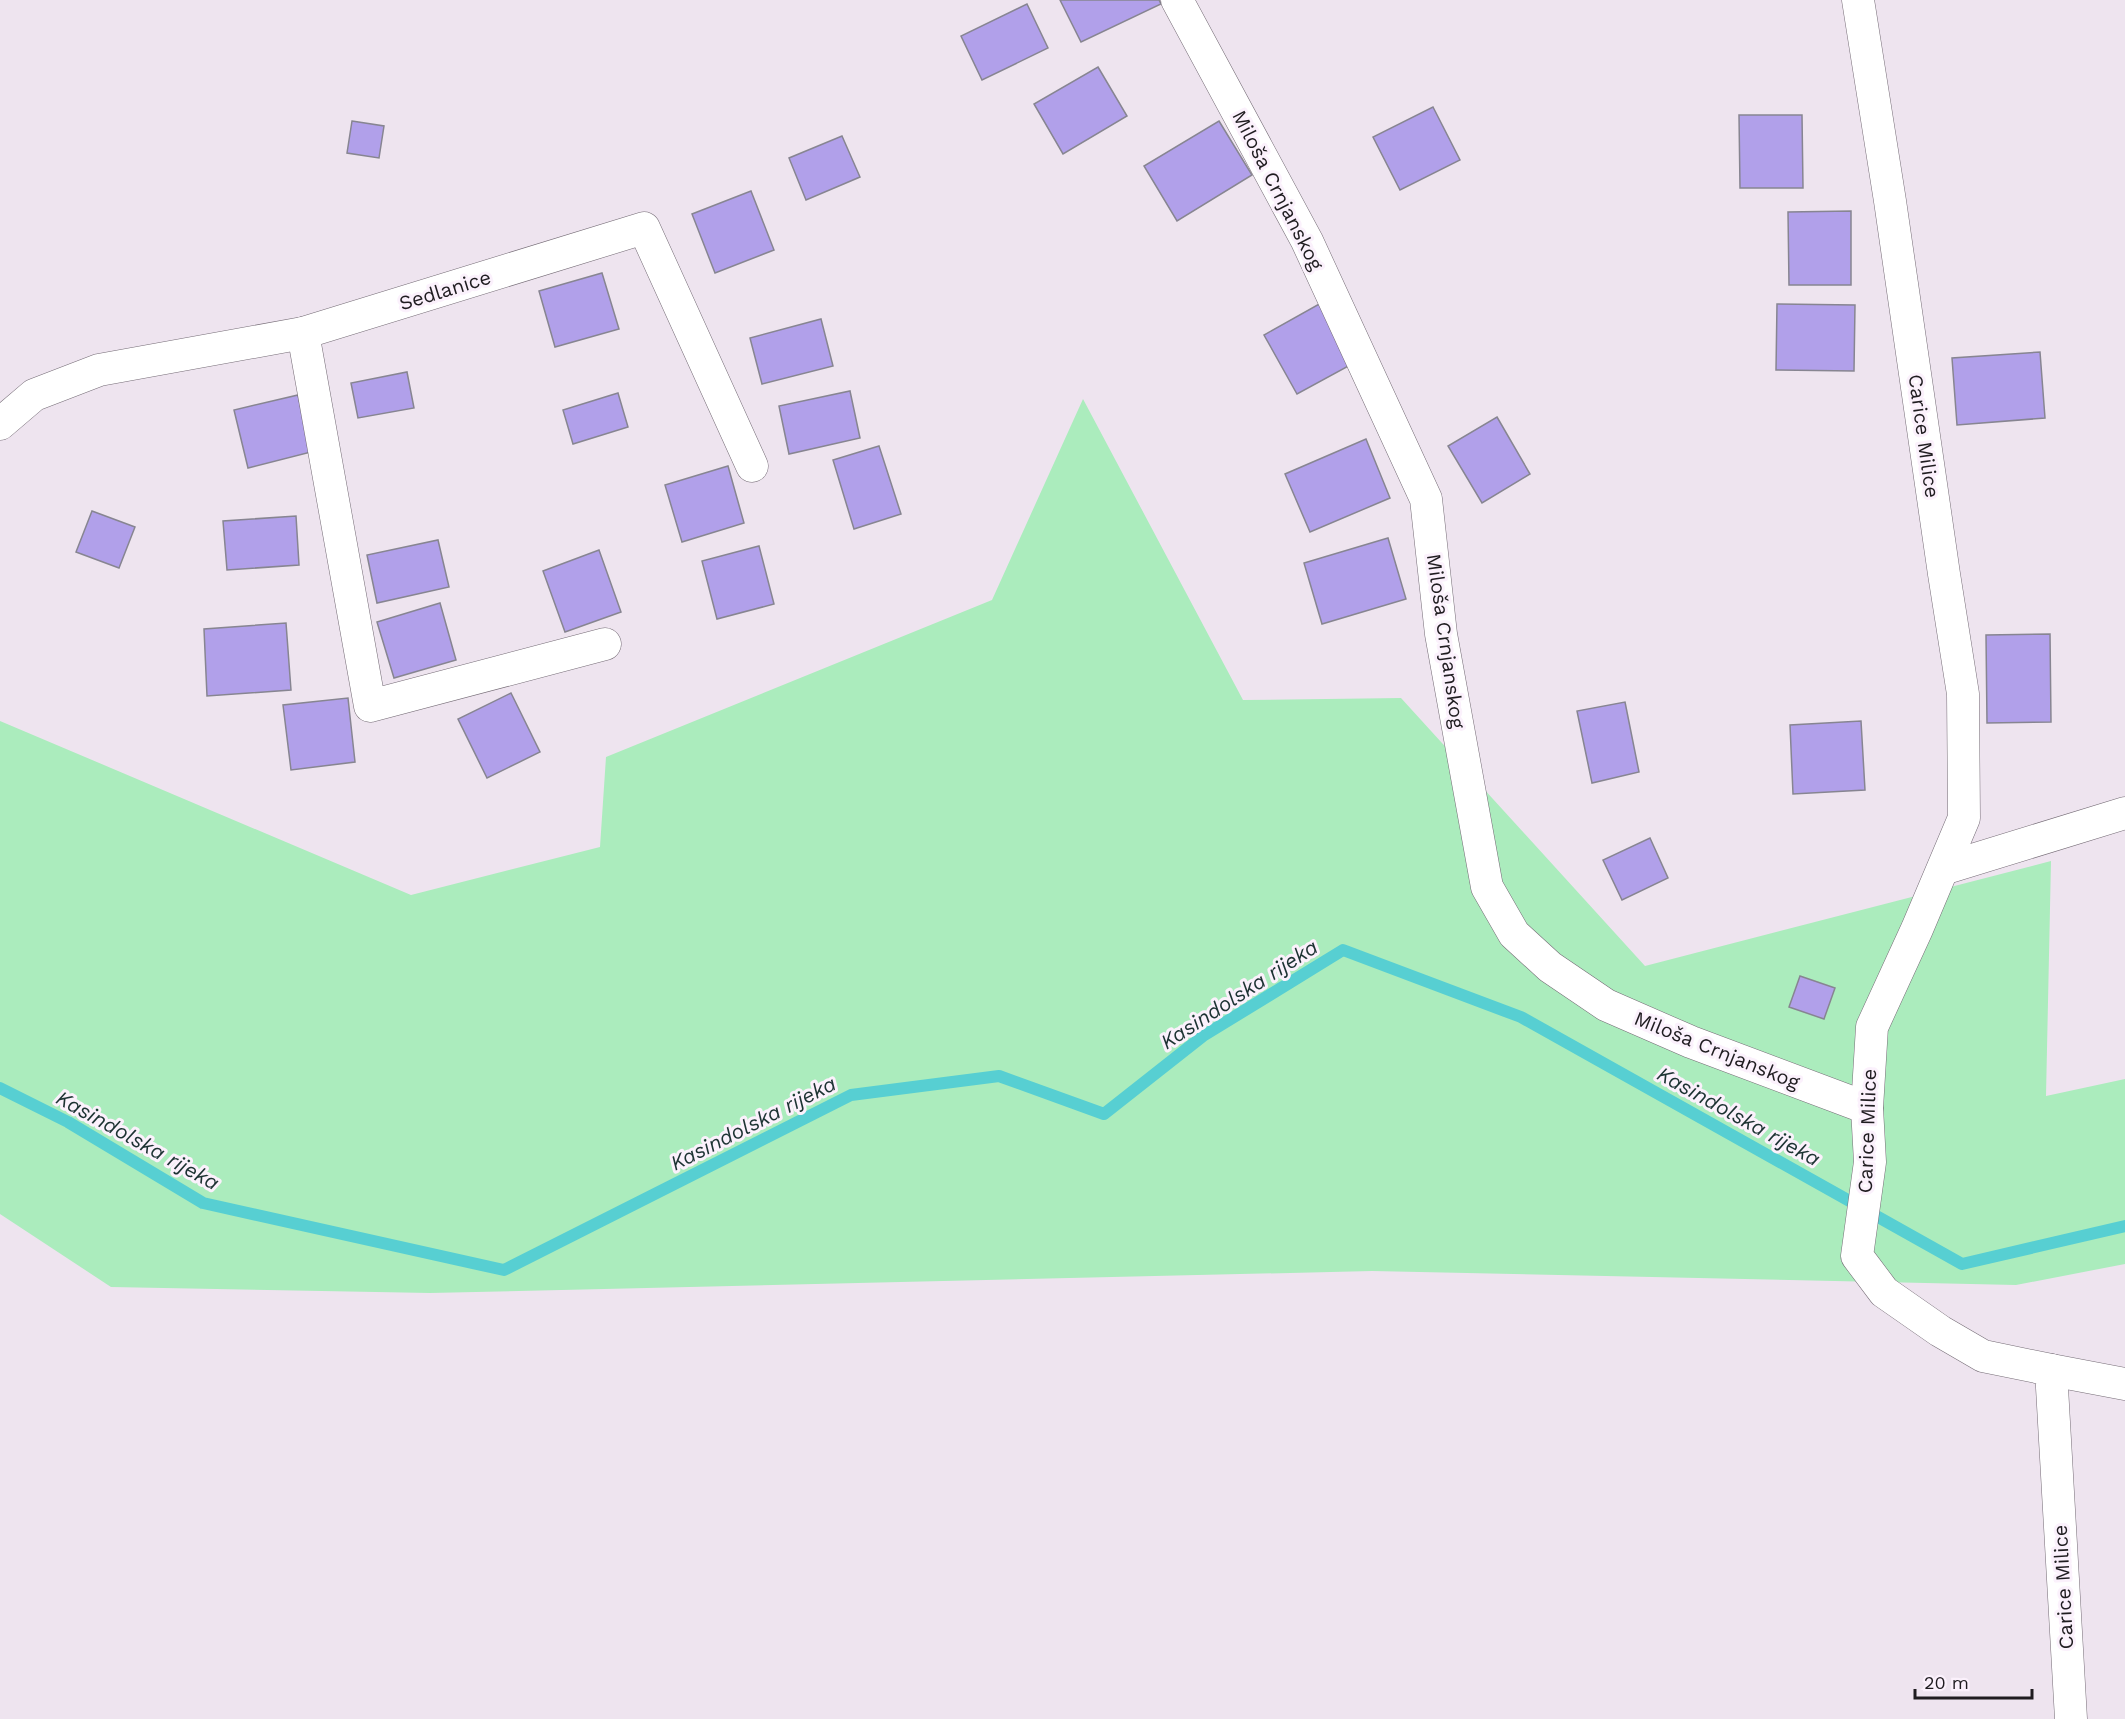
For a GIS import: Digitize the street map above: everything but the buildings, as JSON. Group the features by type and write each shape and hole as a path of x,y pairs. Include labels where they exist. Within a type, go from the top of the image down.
{"street":[{"name":"Miloša Crnjanskog","path":"1177,0 1307,241 1426,499 1441,634 1487,887 1514,934 1550,967 1606,1005 1691,1042 1867,1108"},
{"name":"Carice Milice","path":"1858,0 1889,189 1963,694 1964,818 1872,1027 1867,1108 1870,1162 1857,1256 1884,1292 1940,1331 1983,1356 2051,1370 2071,1719"},
{"name":"Sedlanice","path":"0,423 34,395 99,370 303,333 644,228 752,466"},
{"path":"303,333 370,706 605,644"},
{"path":"1943,869 2125,813"},
{"path":"2051,1370 2125,1384"}],"green space":[{"path":"1083,399 1243,700 1401,698 1645,966 2051,861 2046,1096 2125,1079 2125,1264 2016,1285 1372,1271 430,1293 111,1287 0,1214 0,721 411,895 600,847 606,757 992,600"}],"waterway":[{"name":"Kasindolska rijeka","path":"0,1088 68,1122 203,1203 504,1270 851,1095 999,1076 1104,1114 1203,1036 1343,950 1521,1017 1962,1264 2125,1226"}]}
